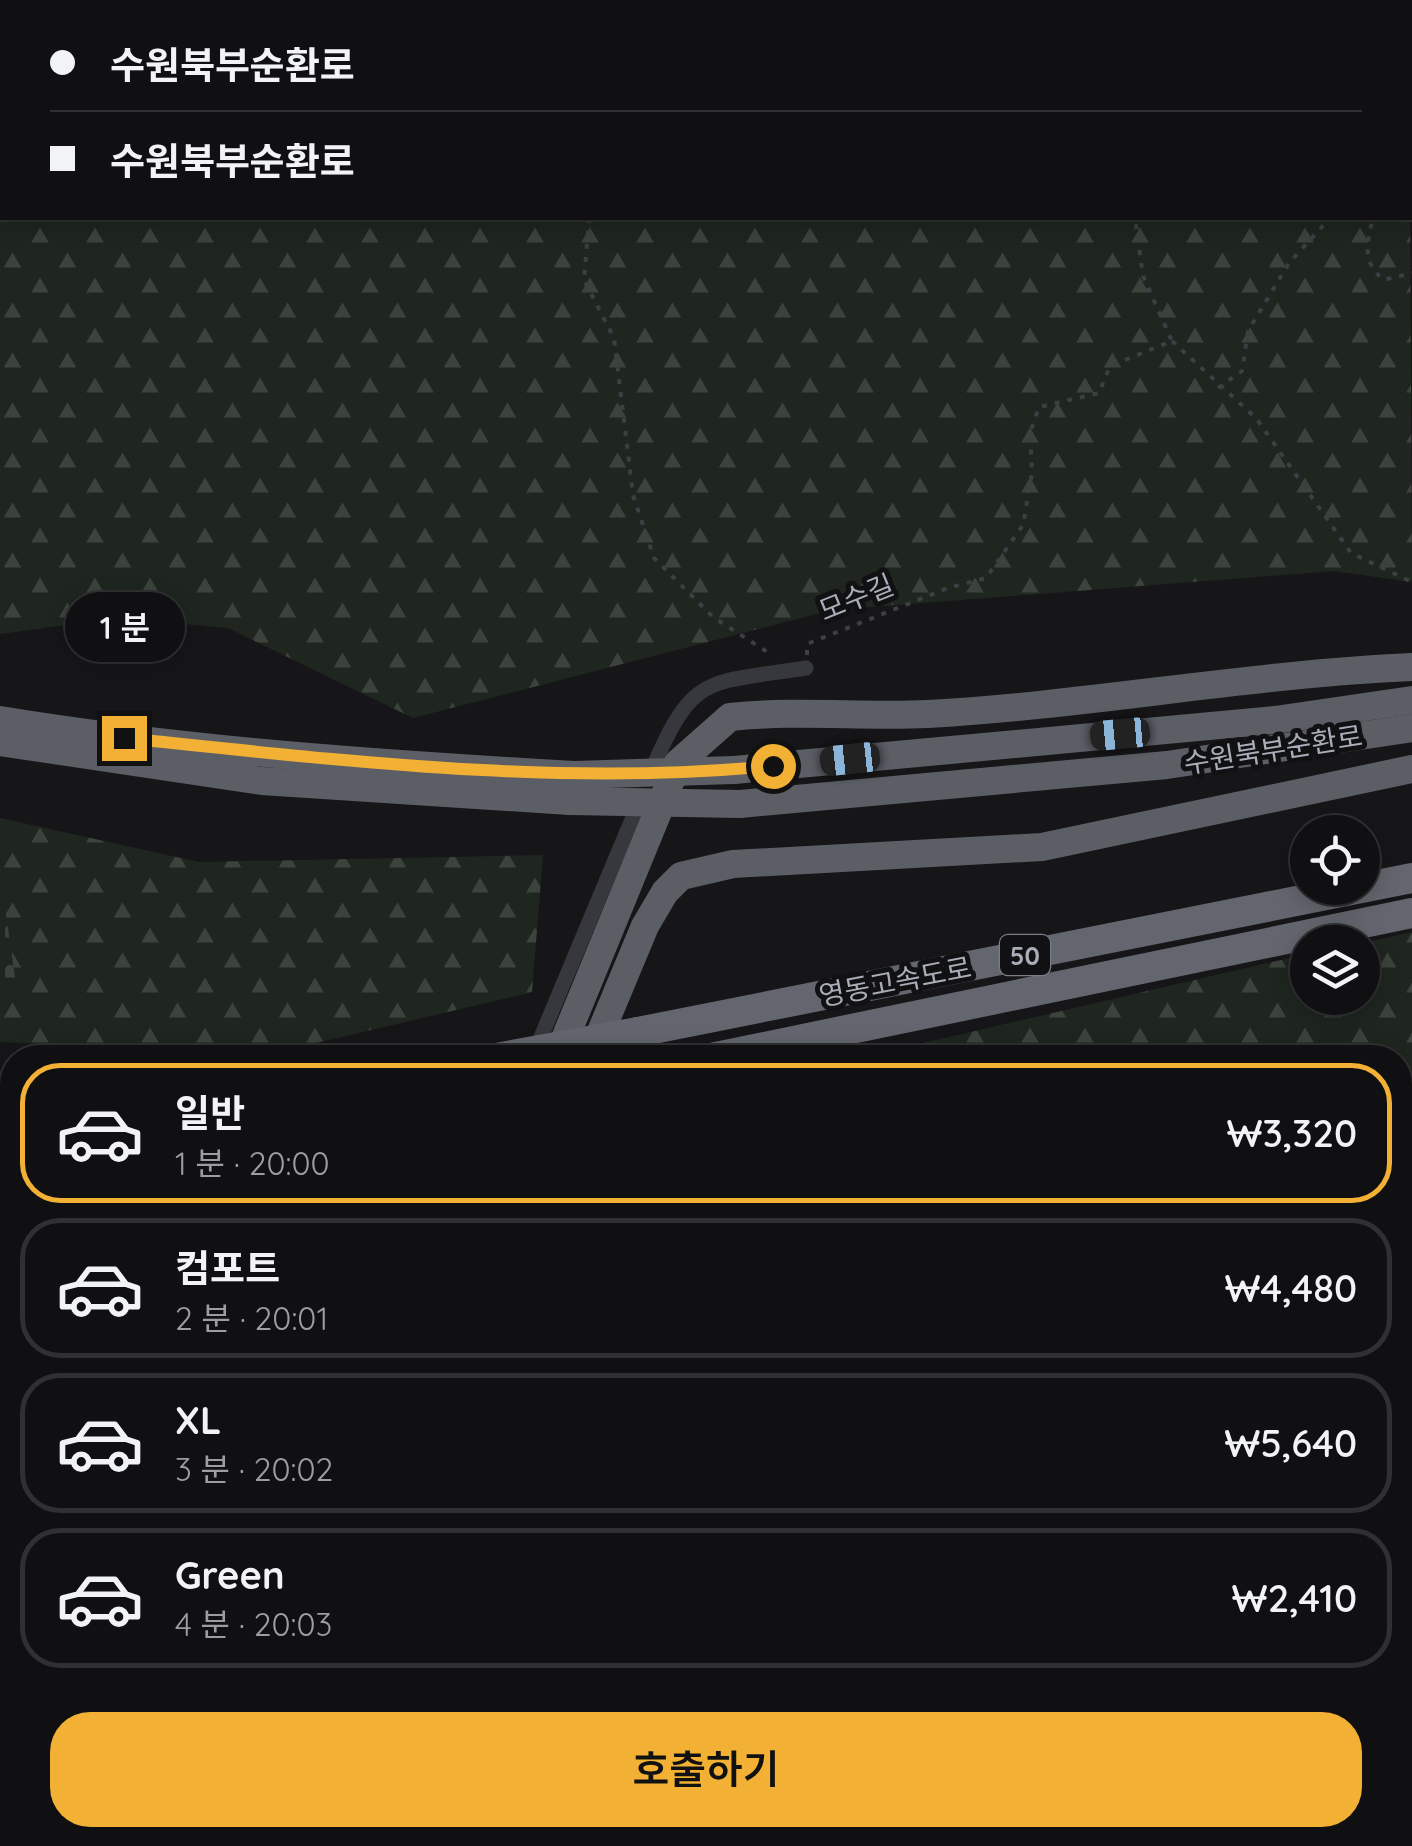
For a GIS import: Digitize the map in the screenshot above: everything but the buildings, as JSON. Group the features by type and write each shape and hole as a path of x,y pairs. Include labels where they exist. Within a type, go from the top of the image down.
{"highway":[{"path":"562,1045 678,762 730,717 926,714 1077,701 1228,680 1412,667"},
{"name":"수원북부순환로","path":"0,742 262,781 572,788 1275,720 1412,700"},
{"name":"수원북부순환로","path":"0,720 95,736 740,804 1167,765 1412,728"},
{"path":"595,1045 645,926 665,892 680,876 733,864 1042,847 1412,769"},
{"name":"영동고속도로","path":"567,1045 1412,878"},
{"name":"영동고속도로","path":"774,1045 1412,913"}],"street":[{"path":"538,1045 664,742 692,696 714,681 806,668"}],"path":[{"path":"589,220 584,280 614,338 633,494 654,558 713,618 765,652 806,668"},
{"path":"1135,220 1142,276 1172,341 1218,388 1256,418 1351,553 1412,582"},
{"path":"1218,388 1242,370 1248,331 1289,263 1328,220"},
{"path":"1369,220 1372,221 1366,253 1369,266 1383,280 1412,273"},
{"name":"모수길","path":"806,668 808,644 832,631 986,578 1023,524 1032,473 1030,433 1039,407 1098,393 1110,366 1172,341"}],"green space":[{"path":"0,220 1410,220 1412,582 1334,571 832,610 413,718 228,628 118,618 0,634"},
{"path":"0,818 199,862 543,855 532,992 308,1045 0,1042"},
{"path":"0,898 6,914 18,999 0,1001"},
{"path":"1412,932 1412,1045 915,1045 1290,958 1290,1015 1380,1015 1380,939"}],"route":[{"path":"124,738 310,758 574,774 773,766"}]}
